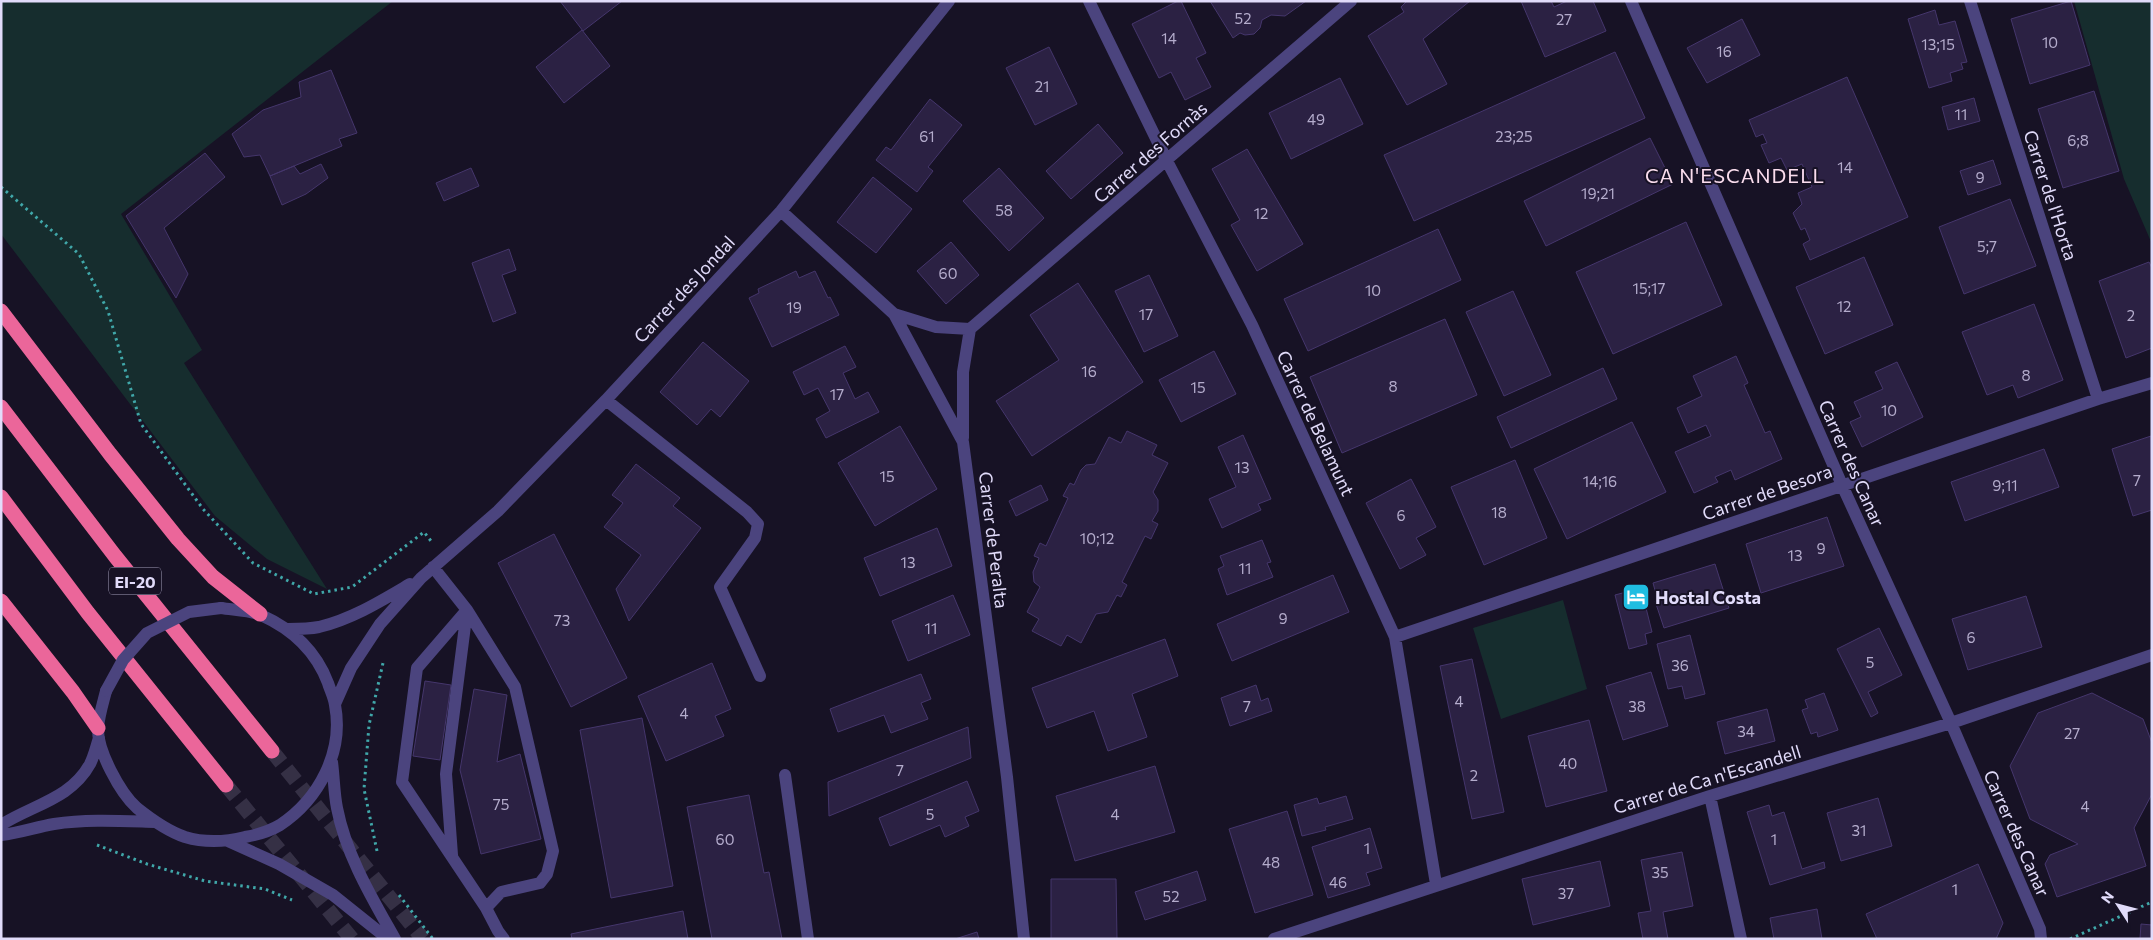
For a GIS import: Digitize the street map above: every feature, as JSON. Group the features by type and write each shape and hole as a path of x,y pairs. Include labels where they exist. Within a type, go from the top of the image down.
{"highway":[{"path":"1,311 110,454 178,538 213,577 260,614"},
{"name":"EI-20","path":"1,408 115,556 272,751"},
{"path":"1,497 88,613 226,785"},
{"path":"1,601 73,692 99,733"}],"street":[{"name":"Carrer des Jondal","path":"335,704 351,668 380,624 421,578 498,511 606,400 781,211 949,1"},
{"name":"Carrer de Belamunt","path":"1089,1 1167,161 1252,325 1395,637 1436,884"},
{"name":"Carrer des Fornàs","path":"970,329 1351,1"},
{"name":"Carrer des Canar","path":"1630,1 1842,485 1951,723 2040,929 2041,939"},
{"name":"Carrer de l'Horta","path":"1970,1 2098,399"},
{"name":"Carrer de Peralta","path":"781,211 894,314 964,442 1006,777 1024,939"},
{"path":"894,314 936,327 970,329 963,372 964,442"},
{"name":"Carrer de Besora","path":"1395,637 2098,399 2152,383"},
{"path":"606,400 747,512 758,524 755,538 720,587 760,676"},
{"path":"433,567 467,610 515,687 553,851 547,874 540,883 500,892 486,908"},
{"name":"Carrer des Jondal","path":"288,629 330,624 372,607 421,578"},
{"path":"1,825 15,816 55,798 75,784 90,764 99,733 106,690 123,660 147,633 189,612 220,608 260,614 288,629 308,648 322,668 335,704 336,731 332,759 337,809 352,856 394,939"},
{"path":"452,858 446,774 467,610"},
{"path":"467,610 417,668 402,782 486,908 504,939"},
{"name":"Carrer de Ca n'Escandell","path":"1274,939 1436,884 1710,796 1951,723 2152,654"},
{"path":"99,733 117,781 132,803 155,822 185,837 205,841 228,841 258,834 280,825 308,802 325,775 332,759"},
{"path":"785,775 808,939"},
{"path":"1710,796 1741,939"},
{"path":"1,835 20,833 54,824 155,822"},
{"path":"228,841 279,864 333,895 388,939"}],"path":[{"path":"1,187 79,254 108,311 141,424 204,509 252,564 314,594 352,587 424,532 443,558"},
{"path":"378,854 364,789 369,725 385,655"},
{"path":"89,842 147,864 205,880 265,889 301,904"},
{"path":"393,888 433,939"},
{"path":"2070,939 2152,902"}],"green space":[{"path":"1,1 393,1 121,214 202,350 184,363 327,589 267,559 215,516 1,234"},
{"path":"2074,1 2152,1 2152,244 2124,179"},
{"path":"1563,600 1587,689 1501,719 1473,628"}],"building":[{"path":"560,1 622,1 583,31"},
{"path":"1181,1 1206,53 1196,58 1211,87 1185,100 1171,72 1159,78 1132,24"},
{"path":"1210,1 1306,1 1285,16 1271,15 1262,20 1260,28 1254,34 1245,35 1240,33 1233,38"},
{"path":"1407,1 1470,1 1423,39 1447,84 1407,105 1368,36 1404,12 1401,7"},
{"path":"1521,1 1551,1 1554,7 1567,1 1593,1 1606,31 1545,57"},
{"path":"2071,1 2090,65 2030,84 2011,19"},
{"path":"1935,10 1939,25 1955,21 1967,62 1961,63 1963,69 1950,73 1952,81 1929,88 1908,19"},
{"path":"1742,19 1760,55 1707,83 1687,48"},
{"path":"582,30 610,66 564,103 536,67"},
{"path":"1049,47 1077,104 1035,125 1006,68"},
{"path":"1615,52 1645,118 1414,221 1384,155"},
{"path":"331,70 357,133 339,139 342,146 270,176 260,155 244,157 232,134 263,110 301,97 299,82"},
{"path":"1847,77 1908,217 1810,260 1803,244 1810,240 1805,228 1801,230 1793,213 1802,204 1798,193 1812,187 1802,164 1787,170 1781,158 1769,163 1761,145 1767,143 1763,134 1756,137 1749,120"},
{"path":"1340,78 1363,124 1291,159 1269,113"},
{"path":"2094,91 2119,171 2063,188 2038,109"},
{"path":"1974,98 1980,121 1948,130 1942,107"},
{"path":"930,99 962,125 928,167 933,171 917,192 876,160 886,147 891,150"},
{"path":"1098,124 1123,153 1071,199 1046,171"},
{"path":"1650,138 1673,184 1546,246 1524,201"},
{"path":"1247,149 1303,244 1257,271 1231,225 1240,220 1212,169"},
{"path":"205,153 225,177 164,228 188,274 176,298 126,216"},
{"path":"1993,160 2001,184 1968,195 1960,171"},
{"path":"321,164 328,178 306,194 282,205 270,176 294,166 300,174"},
{"path":"471,168 479,186 444,201 436,183"},
{"path":"999,168 1044,218 1009,251 963,201"},
{"path":"873,177 912,209 876,253 837,222"},
{"path":"2010,199 2036,266 1964,294 1939,227"},
{"path":"1686,222 1722,305 1613,354 1576,272"},
{"path":"1438,229 1461,280 1308,351 1284,299"},
{"path":"951,242 979,275 946,304 917,271"},
{"path":"509,249 516,270 502,275 516,313 493,322 472,263"},
{"path":"1864,257 1893,325 1825,354 1796,287"},
{"path":"2149,262 2152,268 2152,348 2126,358 2099,281"},
{"path":"796,271 799,278 815,271 828,298 830,297 839,315 772,347 749,298 759,293 758,289"},
{"path":"1149,275 1178,336 1144,352 1115,291"},
{"path":"1078,283 1143,382 1032,456 996,401 1059,360 1030,315"},
{"path":"1513,291 1551,375 1504,396 1466,312"},
{"path":"2034,304 2063,380 2018,398 2013,385 1987,395 1962,332"},
{"path":"1445,319 1477,395 1342,453 1310,377"},
{"path":"703,342 749,381 720,417 711,409 697,425 660,392"},
{"path":"845,346 856,367 843,373 855,399 868,392 879,412 826,438 816,419 830,411 818,388 804,395 793,372"},
{"path":"1214,351 1236,394 1181,422 1159,380"},
{"path":"1736,356 1748,383 1744,385 1765,433 1770,431 1782,459 1735,480 1731,470 1715,477 1718,482 1694,493 1675,452 1711,436 1706,425 1688,433 1677,408 1702,396 1693,376"},
{"path":"1897,362 1923,417 1862,447 1850,422 1861,417 1854,402 1883,389 1875,372"},
{"path":"1603,368 1617,399 1511,448 1497,417"},
{"path":"1632,422 1666,492 1567,539 1534,469"},
{"path":"900,426 937,489 875,526 838,463"},
{"path":"1127,431 1157,445 1152,455 1168,463 1153,492 1158,500 1158,511 1152,521 1158,524 1151,539 1145,536 1122,582 1127,585 1121,597 1117,595 1108,612 1096,614 1081,643 1067,635 1061,646 1032,631 1039,619 1027,612 1040,587 1034,582 1033,572 1039,558 1034,556 1040,543 1046,546 1068,498 1063,496 1070,483 1074,485 1081,470 1086,465 1095,464 1109,437 1121,443"},
{"path":"1243,435 1271,499 1258,504 1261,510 1222,528 1209,499 1236,487 1218,447"},
{"path":"2151,436 2152,510 2133,516 2112,449"},
{"path":"2044,449 2059,487 1965,521 1951,482"},
{"path":"1515,460 1547,538 1484,565 1451,487"},
{"path":"636,464 680,498 673,506 701,528 629,621 616,589 641,555 604,527 623,503 612,495"},
{"path":"1411,479 1436,527 1416,538 1426,555 1400,569 1366,503"},
{"path":"1041,485 1048,500 1016,516 1009,501"},
{"path":"1827,517 1844,566 1761,593 1746,544"},
{"path":"937,528 952,566 880,596 864,558"},
{"path":"554,534 627,678 571,707 498,563"},
{"path":"1262,540 1271,562 1267,563 1273,577 1227,595 1218,569 1224,566 1220,556"},
{"path":"1715,564 1729,608 1664,628 1655,601 1658,601 1653,583"},
{"path":"1333,575 1349,612 1232,661 1217,624"},
{"path":"1641,588 1652,632 1645,634 1647,644 1629,649 1615,595"},
{"path":"953,595 970,635 908,661 892,621"},
{"path":"2026,596 2042,647 1968,670 1952,619"},
{"path":"1879,628 1902,675 1868,692 1878,713 1871,717 1837,649"},
{"path":"1690,635 1705,694 1685,699 1682,686 1668,689 1657,644"},
{"path":"1165,639 1178,676 1132,694 1147,737 1108,751 1094,711 1047,728 1032,688"},
{"path":"1472,659 1504,812 1472,819 1440,666"},
{"path":"712,663 731,709 715,716 724,736 666,761 638,696"},
{"path":"1651,672 1668,726 1623,740 1606,686"},
{"path":"921,674 931,699 921,703 928,719 891,733 884,715 838,732 830,709"},
{"path":"425,681 451,685 440,760 413,756"},
{"path":"1256,685 1261,701 1268,698 1272,711 1230,726 1221,698"},
{"path":"474,689 507,695 497,762 520,754 541,839 481,854 460,770"},
{"path":"1824,693 1838,730 1818,737 1817,732 1811,734 1802,710 1808,708 1805,700"},
{"path":"2092,693 2143,719 2152,743 2152,794 2134,828 2146,866 2057,897 2045,864 2050,855 2078,844 2030,819 2010,766 2038,713"},
{"path":"1767,709 1775,741 1725,754 1717,722"},
{"path":"642,718 673,886 611,898 580,730"},
{"path":"1589,720 1607,791 1546,807 1528,736"},
{"path":"968,727 971,758 829,816 828,782"},
{"path":"1155,766 1175,832 1075,861 1056,796"},
{"path":"967,781 979,811 965,817 969,826 945,837 940,825 890,846 879,818"},
{"path":"749,795 764,873 769,872 782,939 712,939 687,807"},
{"path":"1346,796 1353,819 1325,827 1326,830 1302,836 1294,805 1317,798 1319,804"},
{"path":"1878,798 1892,846 1841,861 1827,813"},
{"path":"1769,805 1772,816 1784,812 1802,869 1824,862 1825,868 1770,885 1747,812"},
{"path":"1287,811 1313,895 1255,913 1229,829"},
{"path":"1370,828 1382,868 1366,873 1370,885 1328,898 1312,847"},
{"path":"1682,852 1693,906 1663,912 1668,939 1643,939 1638,913 1651,911 1641,860"},
{"path":"1600,861 1610,906 1533,925 1522,879"},
{"path":"1978,864 2003,923 1996,939 1877,939 1866,914"},
{"path":"1197,871 1206,900 1145,920 1135,892"},
{"path":"1051,879 1116,879 1117,939 1051,939"},
{"path":"1817,909 1822,939 1774,939 1770,918"},
{"path":"683,911 688,939 572,939 571,934"},
{"path":"2141,924 2152,925 2152,939 2140,939"},
{"path":"977,932 979,939 955,939"}],"tunnel":[{"path":"272,751 423,939"},
{"path":"226,785 352,939"}],"place":[{"name":"Hostal Costa","path":"1636,597"}],"district":[{"name":"CA N'ESCANDELL","path":"1735,175"}]}
